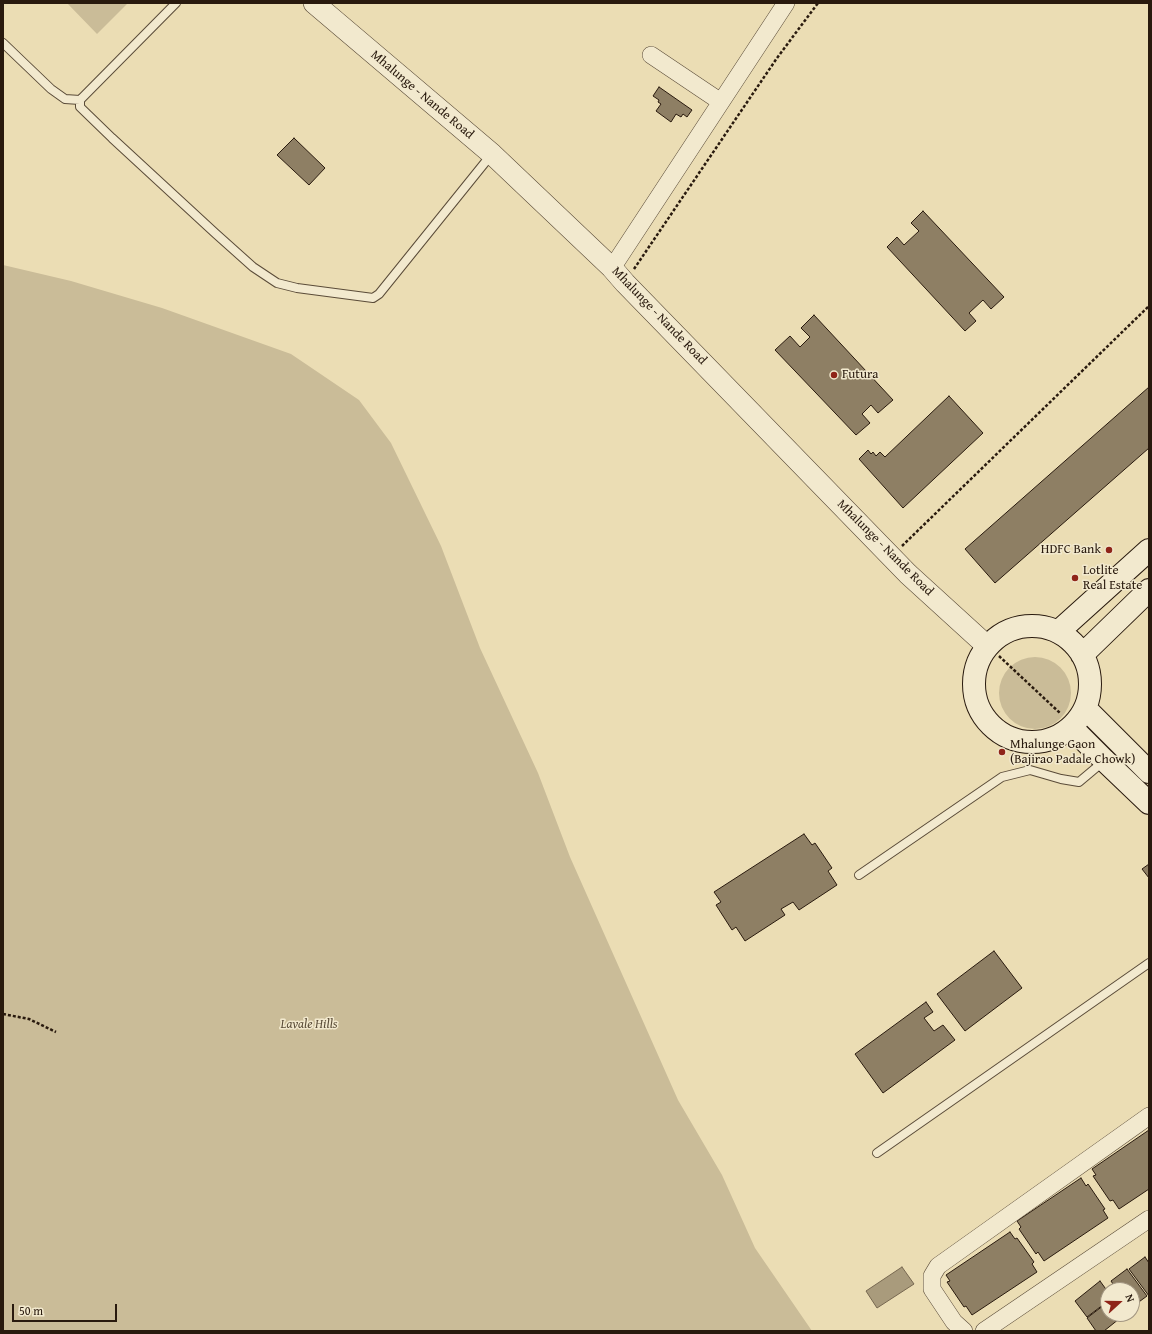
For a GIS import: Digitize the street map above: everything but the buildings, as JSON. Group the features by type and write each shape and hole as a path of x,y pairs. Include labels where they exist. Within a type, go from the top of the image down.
{"main road":[{"path":"1058,632 1149,550"},
{"path":"1082,655 1149,590"},
{"path":"1039,626 1058,632 1071,642 1082,655 1089,673 1089,693 1086,709 1071,727 1055,738 1036,742 1017,741 999,732 985,719 976,702 973,682 977,663 987,646 1002,634 1020,627 1039,626"},
{"path":"1086,709 1149,772"},
{"path":"1071,727 1149,804"}],"street":[{"name":"Mhalunge - Nande Road","path":"314,3 492,154 619,276 908,574 987,646"},
{"path":"619,276 721,102 786,3"},
{"path":"651,55 721,102"},
{"path":"964,1331 954,1322 932,1289 932,1276 938,1266 1149,1116"},
{"path":"984,1331 1149,1219"}],"lane":[{"path":"176,3 80,100 80,106 112,138 253,267 277,283 297,288 373,298 379,294 492,154"},
{"path":"3,43 51,89 65,99 80,100"},
{"path":"859,875 1002,777 1030,770 1061,779 1079,782 1104,760"},
{"path":"877,1153 1149,963"}],"path":[{"path":"619,276 818,3"},
{"path":"892,556 1149,306"},
{"path":"987,646 1011,666 1064,716 1071,727"},
{"path":"3,1014 29,1019 56,1032"}],"green space":[{"path":"67,3 128,3 97,34"},
{"name":"Lavale Hills","path":"3,265 71,281 162,308 291,354 359,400 391,443 441,546 480,648 538,773 570,857 678,1100 722,1175 755,1248 812,1331 3,1331"},
{"path":"1035,657 1049,660 1061,667 1068,679 1071,693 1068,707 1061,719 1049,726 1035,729 1021,726 1009,719 1002,707 999,693 1002,679 1009,667 1021,660"}],"shaded area":[{"path":"902,1267 914,1284 877,1308 866,1291"}],"place":[{"name":"Futura","path":"834,375"},
{"name":"HDFC Bank","path":"1109,550"},
{"name":"Lotlite Real Estate","path":"1075,578"},
{"name":"Mhalunge Gaon (Bajirao Padale Chowk)","path":"1002,752"}]}
